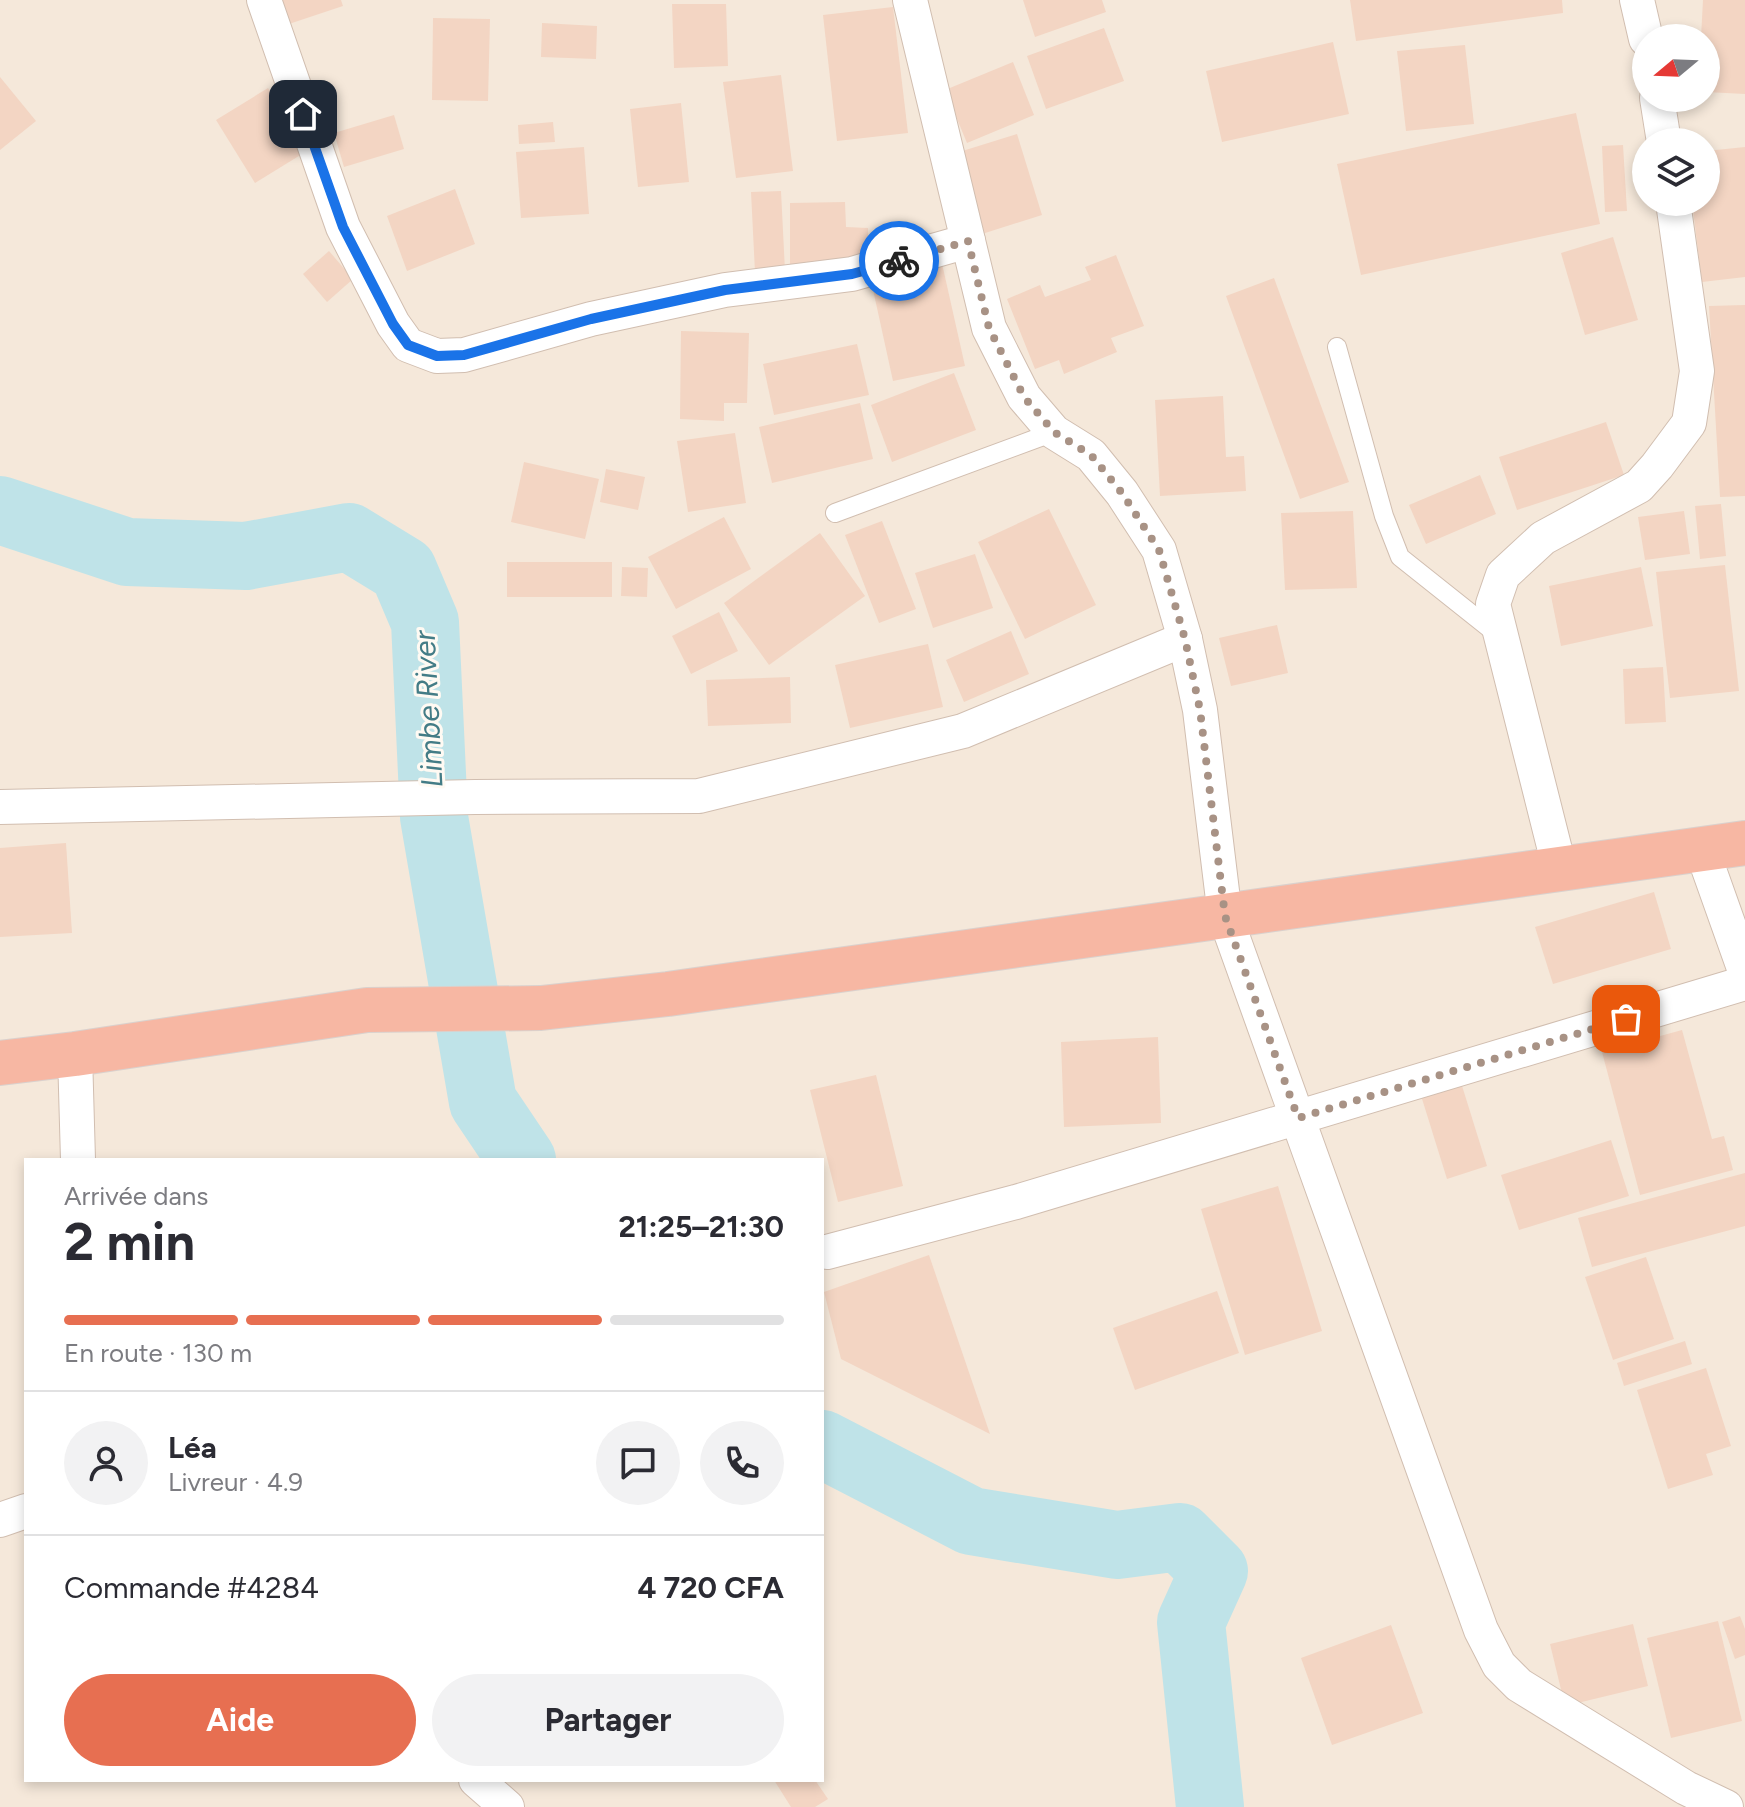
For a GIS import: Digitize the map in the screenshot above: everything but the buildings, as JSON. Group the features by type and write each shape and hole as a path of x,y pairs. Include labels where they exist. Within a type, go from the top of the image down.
{"highway":[{"path":"0,1063 367,1010 541,1008 668,994 1745,843"}],"street":[{"path":"264,0 343,227 393,324 408,345 437,356 464,355 591,319 725,290 852,274 968,241"},
{"path":"910,0 989,328 1024,397 1054,432 1091,455 1122,493 1159,550 1185,639 1200,710 1225,916 1481,1630 1499,1665 1519,1685 1686,1788 1726,1807"},
{"path":"1637,0 1643,24"},
{"path":"1560,870 1493,604 1503,575 1543,538 1639,486 1689,423 1697,371 1675,216"},
{"path":"0,807 459,797 699,796 963,731 1185,639"},
{"path":"1702,850 1745,971"},
{"path":"827,1252 1016,1202 1745,983"},
{"path":"75,1054 78,1158"},
{"path":"0,1520 24,1512"},
{"path":"478,1782 507,1807"}],"lane":[{"path":"1337,347 1384,516 1400,557 1501,637"},
{"path":"835,513 1054,432"}],"shaded area":[{"path":"0,0 1745,0 1745,1807 0,1807"}],"waterway":[{"name":"Limbe River","path":"0,510 127,552 246,556 349,537 403,570 425,622 434,817 483,1102 521,1158"},
{"name":"Limbe River","path":"824,1445 971,1521 1117,1545 1180,1537 1214,1571 1191,1622 1210,1807"}],"way so far":[{"path":"899,261 968,241 989,328 1024,397 1054,432 1091,455 1122,493 1159,550 1185,639 1200,710 1225,916 1298,1118 1626,1019"}],"route":[{"path":"303,114 343,227 393,324 408,345 437,356 464,355 591,319 725,290 852,274 899,261"}]}
